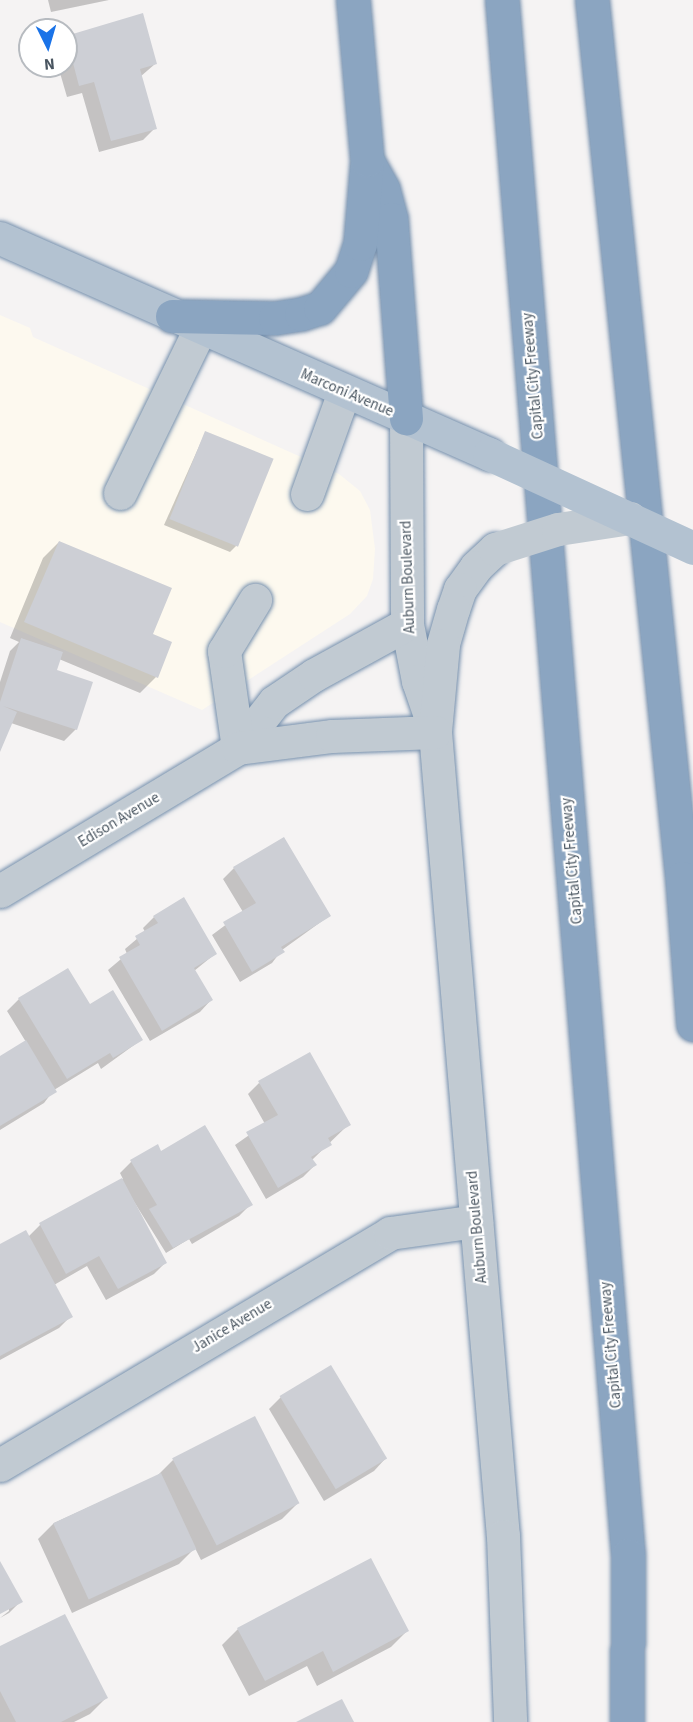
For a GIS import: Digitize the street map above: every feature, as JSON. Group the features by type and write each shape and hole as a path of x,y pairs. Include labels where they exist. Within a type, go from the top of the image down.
{"highway":[{"path":"186,322 275,318 320,308 341,286 357,253 367,160 353,0"},
{"name":"Capital City Freeway","path":"502,0 628,1555 627,1722"},
{"path":"592,0 682,878 693,1025"},
{"path":"367,160 382,189 391,219 406,418"}],"main road":[{"name":"Marconi Avenue","path":"0,238 344,392 489,454 693,548"}],"street":[{"path":"120,493 186,322"},
{"path":"307,494 344,392"},
{"name":"Auburn Boulevard","path":"406,418 407,624 418,681 435,732"},
{"name":"Auburn Boulevard","path":"510,1722 503,1536 435,732 440,666 460,589 476,567 495,549 558,529 630,518"},
{"path":"238,748 224,651 255,600"},
{"name":"Edison Avenue","path":"0,891 238,748 274,702 407,624"},
{"name":"Edison Avenue","path":"238,748 332,736 435,732"},
{"name":"Janice Avenue","path":"0,1465 390,1233 476,1221"}],"shaded area":[{"path":"0,315 30,328 33,337 339,474 360,491 370,510 375,549 373,579 367,596 350,614 202,710 0,622"}],"building":[{"path":"143,13 157,64 140,69 157,129 111,141 94,82 79,86 77,78 78,32"},
{"path":"205,431 274,459 238,547 169,519"},
{"path":"59,541 172,588 153,634 172,642 158,678 24,622"},
{"path":"21,638 63,652 57,670 93,682 77,730 3,706 17,712 0,752 0,702"},
{"path":"284,837 331,916 281,947 285,952 252,972 223,922 256,903 233,867"},
{"path":"184,897 217,954 194,968 213,1000 162,1031 119,957 140,945 135,936 158,923 153,916"},
{"path":"68,968 90,1004 113,990 143,1040 113,1058 110,1053 67,1079 18,998"},
{"path":"26,1040 57,1092 0,1126 0,1056"},
{"path":"310,1052 351,1125 328,1138 332,1145 311,1157 317,1165 278,1188 246,1132 278,1115 258,1081"},
{"path":"205,1125 253,1205 173,1248 149,1209 157,1205 130,1160 158,1144 161,1151"},
{"path":"122,1178 167,1263 118,1289 99,1256 66,1274 39,1223"},
{"path":"26,1230 73,1317 0,1356 0,1244"},
{"path":"331,1365 387,1458 336,1489 280,1396"},
{"path":"255,1416 299,1503 217,1546 172,1458"},
{"path":"161,1473 196,1549 89,1599 53,1523"},
{"path":"371,1558 409,1631 333,1672 323,1651 265,1681 237,1628"},
{"path":"0,1561 23,1602 0,1614"},
{"path":"65,1614 108,1698 61,1722 16,1722 0,1691 0,1646"},
{"path":"342,1699 354,1722 296,1722"}]}
